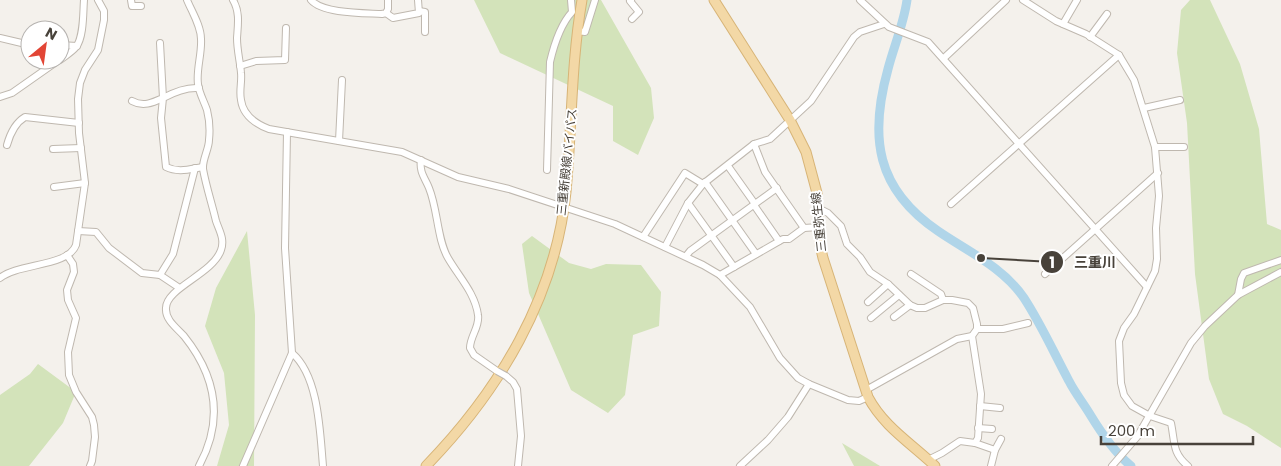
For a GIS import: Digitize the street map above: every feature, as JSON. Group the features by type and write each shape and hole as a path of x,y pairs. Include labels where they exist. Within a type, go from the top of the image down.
{"main road":[{"name":"三重新殿線バイパス","path":"426,466 460,430 501,374 518,346 547,276 564,207 577,31 582,0"},
{"name":"三重弥生線","path":"714,0 790,120 806,152 816,186 823,258 867,393 886,424 932,463"}],"street":[{"path":"70,52 77,46 79,41 83,22 84,0"},
{"path":"0,278 11,271 51,262 68,255 75,249 85,183 78,99 80,83 85,70 98,50 104,11 98,0"},
{"path":"131,0 132,6 141,6"},
{"path":"188,0 201,38 198,84 207,112 210,139 203,167 216,222 223,241 219,255 204,271 178,287 165,306 166,314 185,338 208,376 212,387 214,404 212,430 205,454 199,466"},
{"path":"233,0 238,14 238,54 242,76 240,99 250,118 258,125 269,129 402,152 458,177 509,189 615,224 686,256 720,275 750,307 785,365 798,378 809,384 854,401 957,339 972,336 977,330 1003,329 1028,323"},
{"path":"311,0 314,3 338,11 386,13 393,18 419,13 419,11 425,12 425,32"},
{"path":"386,13 388,0"},
{"path":"418,0 419,11"},
{"path":"547,170 550,62 553,47 565,19 572,12 571,0"},
{"path":"577,31 584,32 595,0"},
{"path":"631,0 638,12 632,19"},
{"path":"860,0 886,26 923,39 944,58 1147,287"},
{"path":"944,58 1006,0"},
{"path":"1023,0 1119,54 1134,80 1144,108 1155,147 1158,174 1159,196 1155,243 1157,259 1147,287 1134,314 1124,328 1119,341 1121,383 1124,395 1132,406 1150,416 1171,423 1176,451 1180,460 1188,466"},
{"path":"1063,24 1077,0"},
{"path":"1088,36 1107,14"},
{"path":"1088,36 1100,17"},
{"path":"665,247 688,203 704,183 754,144 770,139 811,101 854,37 860,32 886,26"},
{"path":"240,66 256,61 286,60 286,28"},
{"path":"0,38 20,43"},
{"path":"160,43 163,98 161,118 166,167 181,171 203,167"},
{"path":"70,46 77,46"},
{"path":"951,204 1119,54"},
{"path":"0,97 12,93 45,70"},
{"path":"339,141 342,80"},
{"path":"132,101 139,104 148,104 173,93 191,88 199,88"},
{"path":"1144,108 1180,100"},
{"path":"7,145 10,134 25,117 79,123"},
{"path":"243,466 292,353 285,248 287,132"},
{"path":"754,144 761,165 804,228"},
{"path":"1155,147 1184,147"},
{"path":"53,149 81,148"},
{"path":"421,160 421,173 432,199 447,256 467,286 478,311 478,325 472,335 470,348 474,355 506,376 517,389 521,436 518,466"},
{"path":"728,166 779,241"},
{"path":"160,275 173,254 195,168"},
{"path":"643,237 685,173 704,183 756,254"},
{"path":"1044,274 1158,174"},
{"path":"54,187 85,183"},
{"path":"686,256 711,235 777,188"},
{"path":"688,203 734,267"},
{"path":"818,208 828,213 841,226 847,244 860,256 870,272 888,284 910,305 917,308 925,308 943,300 968,303 972,308 977,330"},
{"path":"720,275 783,238 789,239 804,228 819,227"},
{"path":"78,231 96,232 109,248 142,273 160,275 178,287"},
{"path":"68,255 73,264 74,272 67,290 68,300 76,318 68,352 70,375 76,392 92,417 94,425 96,437 90,466"},
{"path":"1238,295 1244,273 1281,260"},
{"path":"1112,466 1137,437 1191,343 1205,326 1238,295 1281,272"},
{"path":"911,274 941,294 943,300"},
{"path":"868,302 888,284"},
{"path":"871,318 899,295"},
{"path":"894,317 910,305"},
{"path":"972,336 981,394 978,438 975,443"},
{"path":"292,353 298,358 304,368 312,388 319,424 323,466"},
{"path":"740,466 768,440 788,417 809,384"},
{"path":"980,406 1000,408"},
{"path":"978,428 992,429"},
{"path":"991,466 995,450 1001,439"},
{"path":"932,463 942,453 960,441 975,443 995,450"}],"green space":[{"path":"474,0 601,0 651,88 654,118 638,155 613,141 613,106 500,53"},
{"path":"1190,0 1210,0 1240,64 1259,129 1267,224 1281,230 1281,448 1247,426 1223,414 1209,379 1195,274 1187,123 1177,53 1181,10"},
{"path":"247,231 255,315 254,466 217,466 229,425 224,373 205,326 216,288"},
{"path":"532,236 569,263 591,269 606,264 641,265 661,292 659,326 633,335 625,395 608,413 571,390 529,293 522,244"},
{"path":"38,364 76,392 63,423 29,466 0,466 0,395 30,374"},
{"path":"842,443 880,466 854,466"}],"waterway":[{"path":"907,0 882,94 879,117 879,139 883,160 890,179 901,198 917,215 995,268 1015,287 1042,328 1071,385 1114,449 1131,466"}],"place":[{"name":"三重川","path":"981,258"}]}
